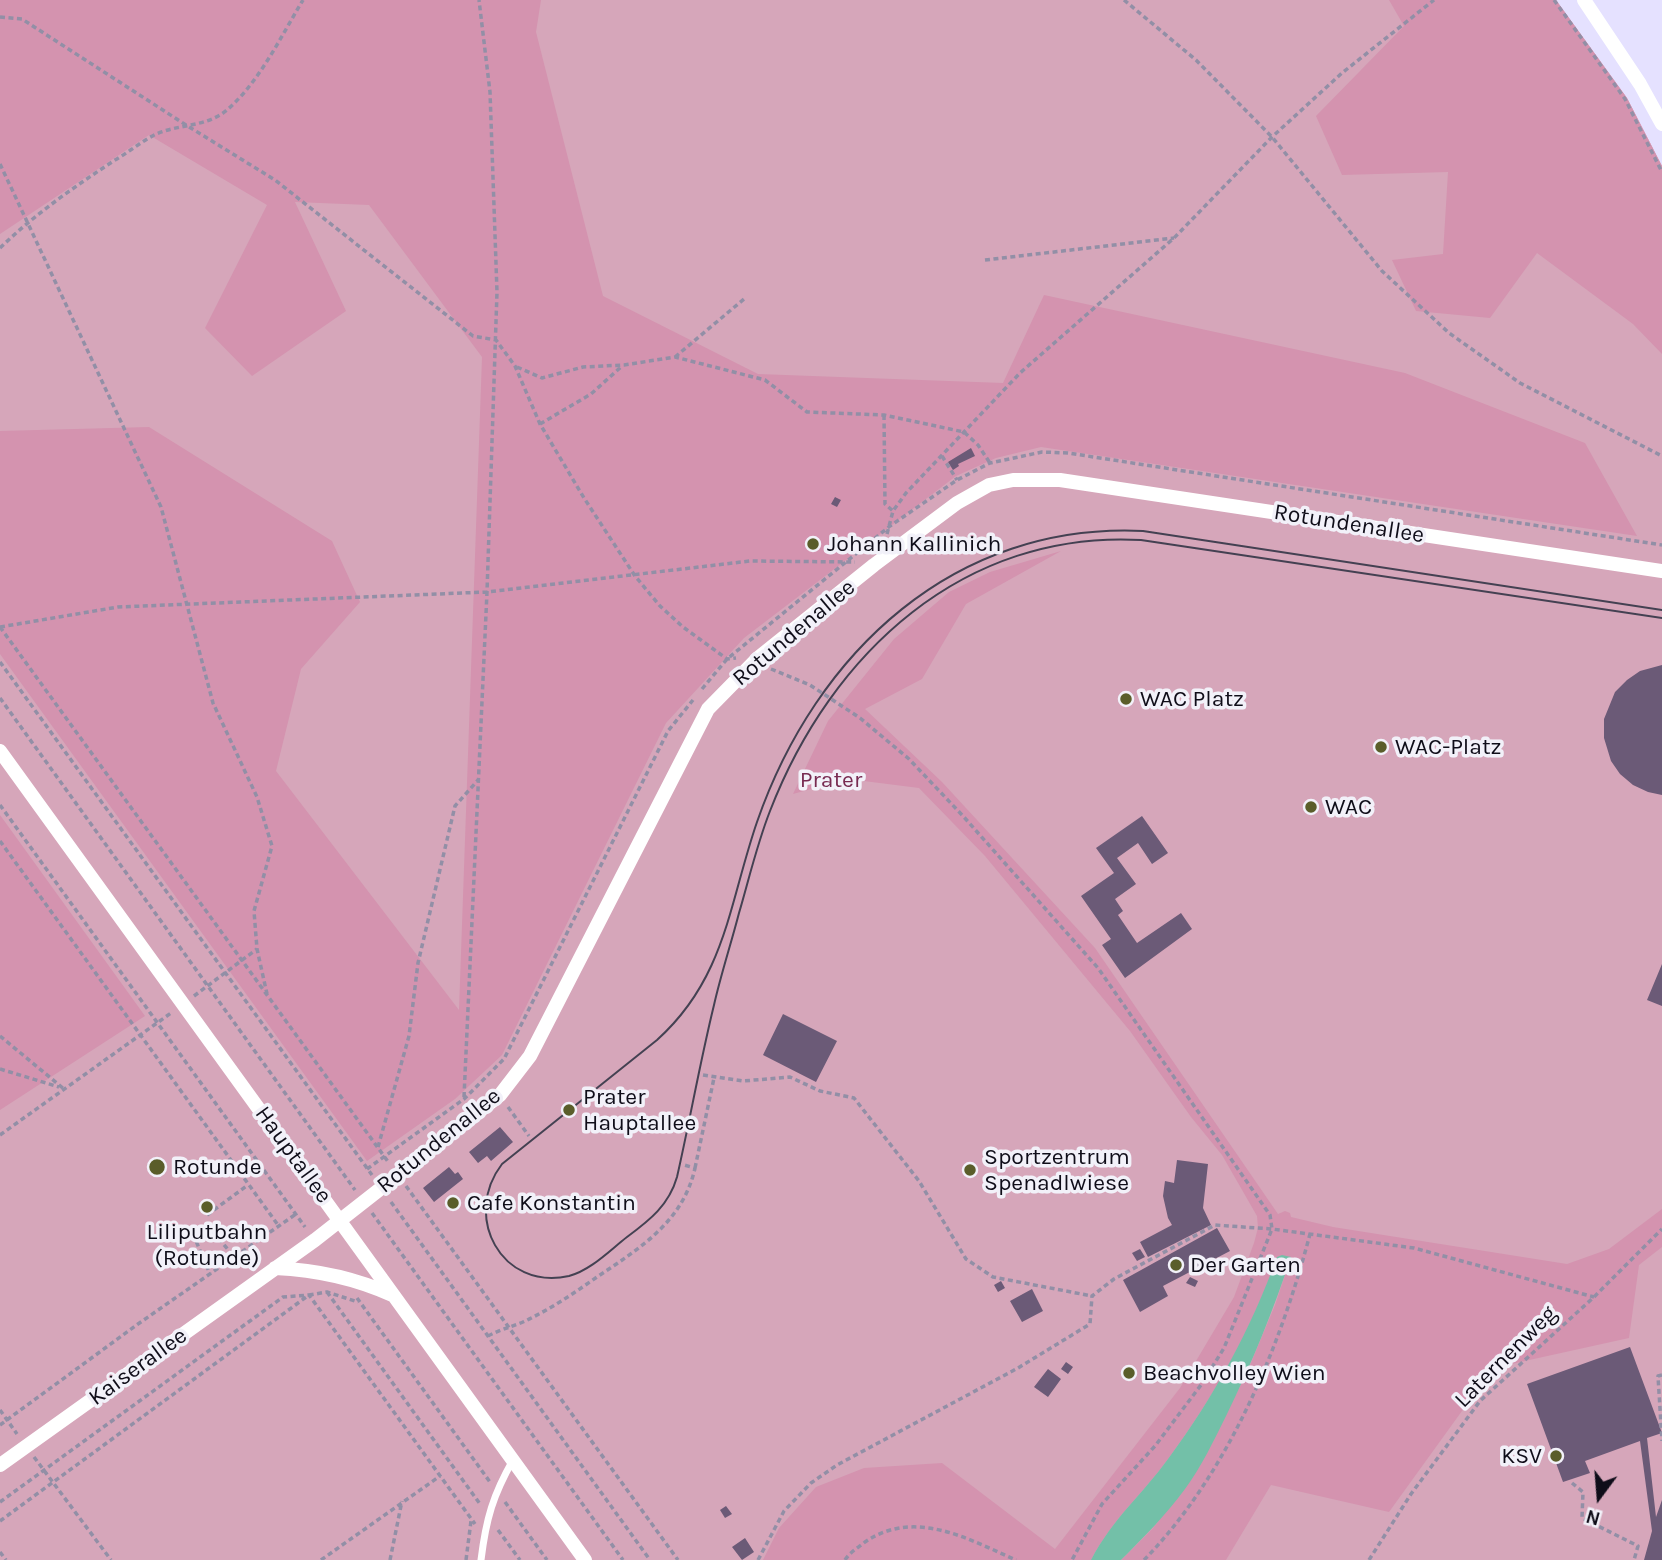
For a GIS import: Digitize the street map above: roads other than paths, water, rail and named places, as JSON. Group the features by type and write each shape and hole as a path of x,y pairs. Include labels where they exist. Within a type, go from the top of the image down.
{"street":[{"path":"1584,0 1640,83 1662,124"},
{"name":"Rotundenallee","path":"340,1220 500,1094 530,1056 708,709 758,658 874,565 957,503 989,485 1013,480 1060,480 1662,571"},
{"name":"Hauptallee","path":"0,751 585,1560"},
{"name":"Kaiserallee","path":"0,1465 340,1220"},
{"path":"275,1268 306,1269 370,1285 395,1297"}],"lane":[{"path":"481,1560 496,1490 513,1460"}],"tram line":[{"path":"1662,610 1143,531 1075,534 1012,549 954,574 902,609 855,653 816,704 783,760 757,822 722,938 698,991 680,1016 657,1040 502,1164 491,1184 486,1206 488,1226 495,1245 507,1261 524,1272 545,1278 569,1276 600,1260 664,1204 677,1177 717,993 757,849 770,811 796,754 829,701 868,653 912,612 962,580 1017,556 1077,542 1141,540 1662,618"}],"place":[{"name":"Johann Kallinich","path":"813,544"},
{"name":"WAC Platz","path":"1126,699"},
{"name":"WAC-Platz","path":"1381,747"},
{"name":"WAC","path":"1311,807"},
{"name":"Prater Hauptallee","path":"569,1110"},
{"name":"Rotunde","path":"157,1167"},
{"name":"Sportzentrum Spenadlwiese","path":"970,1170"},
{"name":"Cafe Konstantin","path":"453,1203"},
{"name":"Liliputbahn (Rotunde)","path":"207,1207"},
{"name":"Der Garten","path":"1176,1265"},
{"name":"Beachvolley Wien","path":"1129,1373"},
{"name":"KSV","path":"1556,1456"}],"park label":[{"name":"Prater","path":"831,780"}]}
